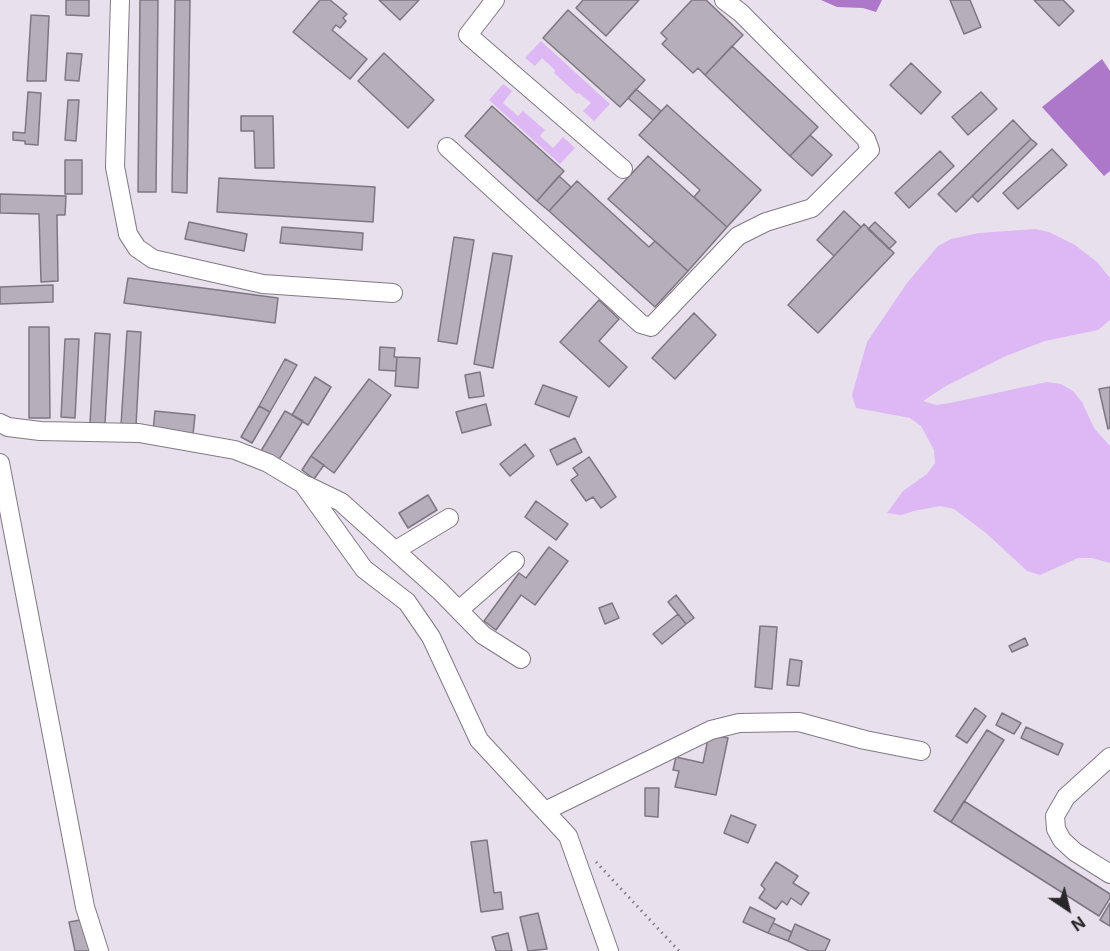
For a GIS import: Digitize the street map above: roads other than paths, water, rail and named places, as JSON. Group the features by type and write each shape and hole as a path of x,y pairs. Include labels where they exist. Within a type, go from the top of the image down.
{"lane":[{"path":"120,0 115,167 128,234 138,248 153,259 263,284 393,293"},
{"path":"495,0 468,35 623,169"},
{"path":"447,147 640,324 651,327 738,236 766,222 812,208 870,150 866,140 741,14 724,0"},
{"path":"0,423 8,427 40,431 139,433 235,450 268,463 303,484 341,502 396,550 483,635 521,659"},
{"path":"0,463 85,906 99,951"},
{"path":"303,484 364,569 407,602 430,637 478,740 568,836 609,951"},
{"path":"396,550 449,518"},
{"path":"459,610 515,561"},
{"path":"545,811 711,730 739,723 799,722 865,740 921,751"},
{"path":"1110,757 1066,797 1054,816 1056,829 1062,840 1075,852 1110,874"}]}
